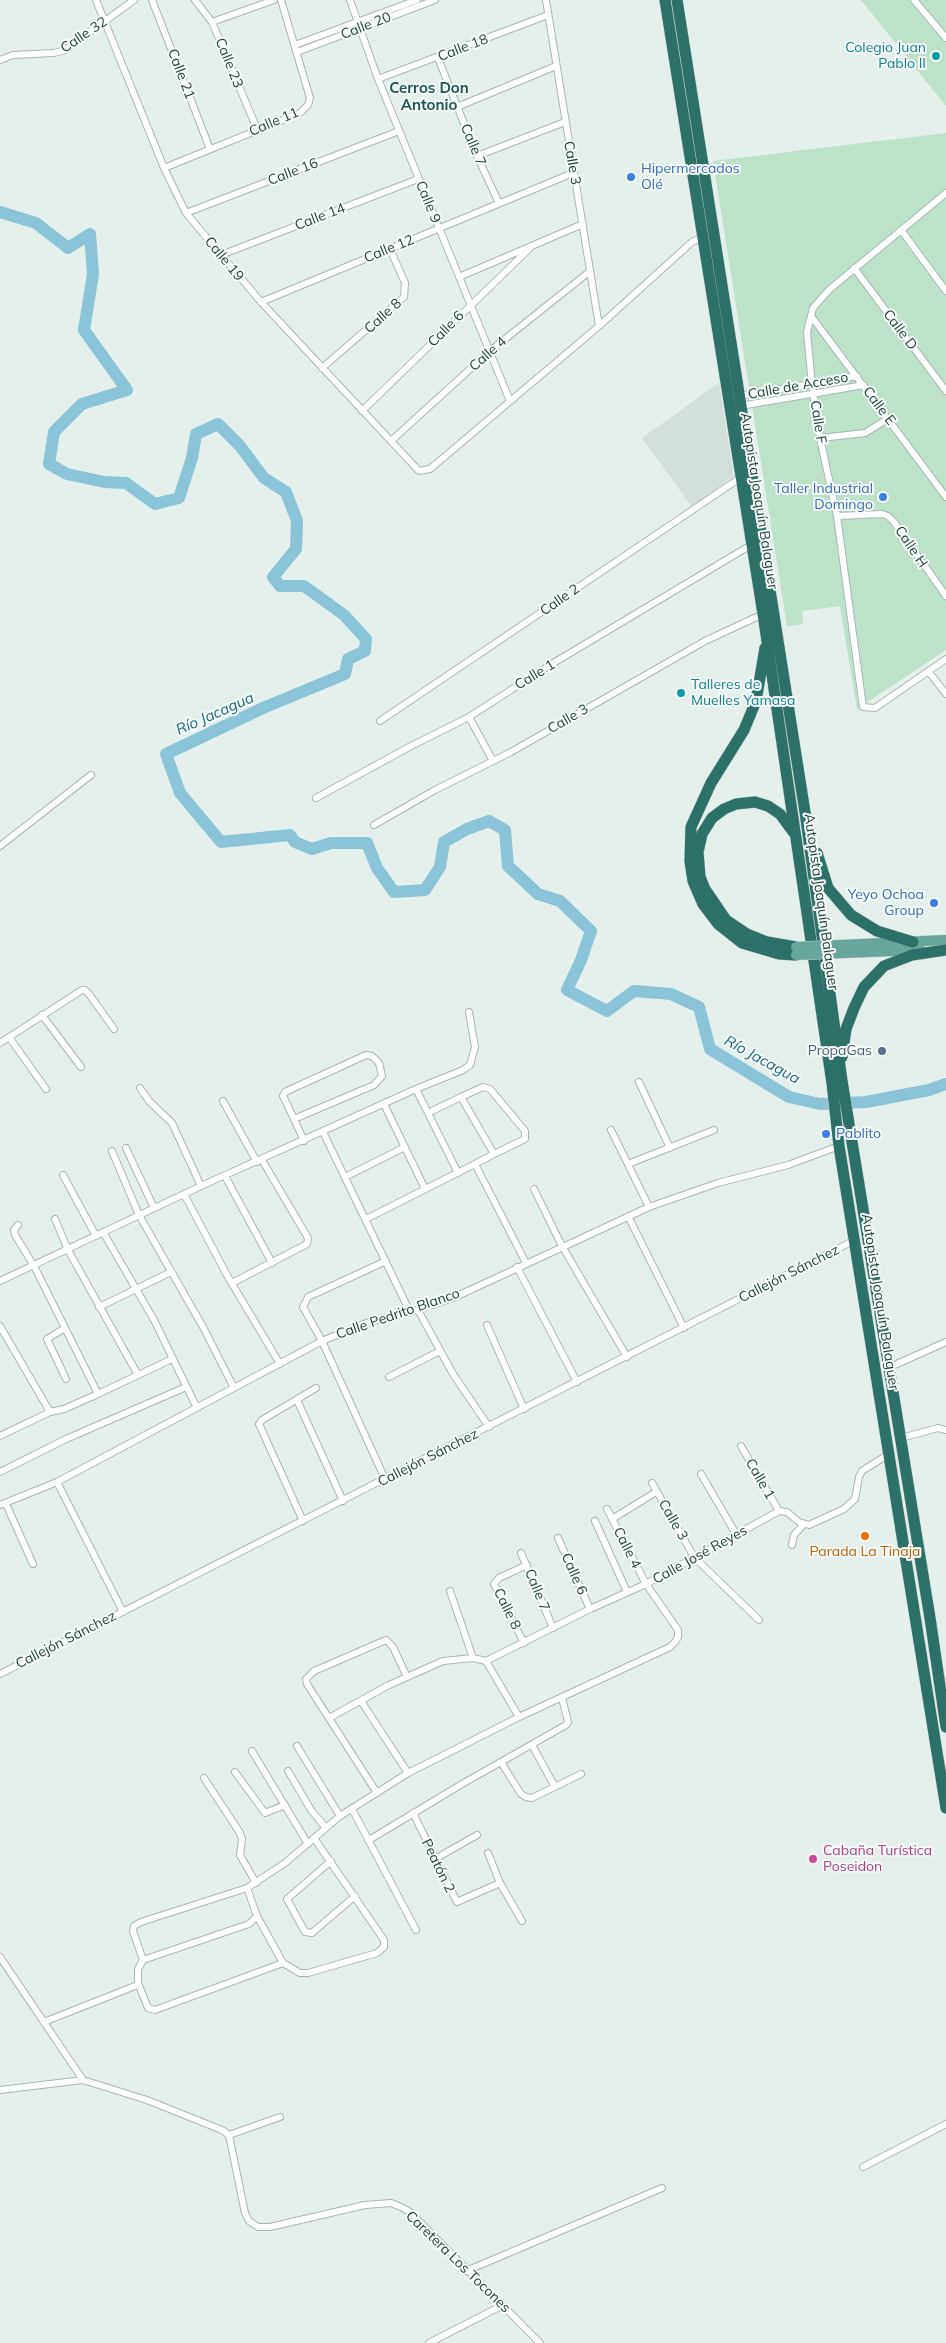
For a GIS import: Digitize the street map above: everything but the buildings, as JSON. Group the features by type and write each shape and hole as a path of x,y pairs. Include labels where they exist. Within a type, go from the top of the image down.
{"highway":[{"name":"Autopista Joaquín Balaguer","path":"664,0 763,614 797,839 837,1082 850,1120 946,1727"},
{"name":"Autopista Joaquín Balaguer","path":"677,0 805,812 841,1068 837,1082 836,1125 839,1146 946,1808"},
{"path":"766,639 756,701 744,730 711,783 691,826 690,861 696,888 703,904 718,924 742,943 780,954 796,951"},
{"path":"796,951 747,934 726,920 705,889 700,878 698,852 702,834 712,818 724,809 736,804 755,802 768,806 780,814 790,825 797,839"},
{"path":"805,812 828,888 837,900 864,924 877,931 914,942"},
{"path":"841,1068 846,1029 864,986 884,966 912,955 946,949"}],"main road":[{"path":"842,949 946,940"},
{"path":"796,951 946,949"}],"street":[{"name":"Calle 19","path":"96,0 103,22 164,168 186,213 261,302 416,470 422,472 430,469 510,402"},
{"name":"Calle 32","path":"0,60 16,55 60,53 134,0"},
{"name":"Calle 21","path":"152,0 210,149"},
{"name":"Calle 23","path":"195,0 212,22 257,129"},
{"path":"212,22 274,0"},
{"name":"Calle 11","path":"164,168 300,113 308,105 310,98 282,0"},
{"name":"Calle 9","path":"350,0 378,78 418,179 510,402"},
{"name":"Calle 20","path":"359,26 417,0"},
{"name":"Calle 20","path":"296,49 435,0"},
{"name":"Calle 3","path":"546,0 599,326"},
{"path":"914,0 946,38"},
{"name":"Calle 18","path":"378,78 438,58 548,15"},
{"name":"Calle 7","path":"438,58 477,156 499,203"},
{"path":"457,107 556,66"},
{"path":"477,156 565,122"},
{"name":"Calle 16","path":"186,213 399,131"},
{"name":"Calle 12","path":"261,302 573,173"},
{"name":"Calle 14","path":"221,255 418,179"},
{"name":"Calle F","path":"929,672 875,708 863,707 837,516 820,438 812,385 807,332 813,308 819,301 854,268 946,193"},
{"path":"459,277 583,224"},
{"path":"901,230 946,291"},
{"path":"510,402 599,326 692,242 702,237"},
{"name":"Calle 6","path":"362,411 470,304 530,248"},
{"name":"Calle 8","path":"322,368 404,297 405,283 390,249"},
{"name":"Calle D","path":"854,268 946,391"},
{"name":"Calle 4","path":"391,441 490,351 589,272"},
{"name":"Calle E","path":"812,316 946,497"},
{"name":"Calle de Acceso","path":"739,401 857,376"},
{"name":"Calle de Acceso","path":"739,401 814,394 864,385"},
{"path":"820,438 865,433 889,418"},
{"name":"Calle 2","path":"380,721 740,478"},
{"name":"Calle H","path":"837,516 882,514 888,516 946,596"},
{"name":"Calle 1","path":"316,798 411,746 469,717 545,668 751,545"},
{"name":"Calle 3","path":"374,825 406,805 493,761 697,646 763,614"},
{"path":"946,659 929,672 944,688 946,694"},
{"path":"469,717 493,761"},
{"path":"0,846 91,775"},
{"path":"0,1043 78,992 85,990 114,1029"},
{"path":"0,1281 201,1186 470,1065 475,1047 469,1012"},
{"path":"42,1015 81,1067"},
{"path":"9,1037 46,1089"},
{"path":"294,1119 374,1085 382,1076 379,1063 372,1056 366,1055 285,1092 283,1096 304,1141"},
{"path":"639,1082 670,1148"},
{"path":"366,1219 525,1139 525,1131 490,1089 482,1087 428,1113"},
{"path":"140,1088 149,1101 172,1123 201,1186"},
{"path":"416,1089 458,1173"},
{"path":"461,1097 494,1154"},
{"path":"223,1101 308,1238 305,1247 232,1283"},
{"path":"384,1104 425,1190"},
{"path":"611,1130 649,1206"},
{"path":"628,1164 714,1130"},
{"path":"324,1132 410,1312"},
{"name":"Calle Pedrito Blanco","path":"3,1504 57,1482 322,1341 366,1323 418,1310 452,1298 649,1206 718,1183 788,1165 839,1146"},
{"path":"345,1176 405,1147"},
{"path":"126,1148 154,1208"},
{"path":"112,1151 139,1215 203,1327 234,1388"},
{"path":"475,1164 526,1263"},
{"path":"63,1175 96,1236"},
{"path":"225,1176 272,1263"},
{"path":"534,1189 562,1246 627,1357"},
{"path":"184,1194 232,1283 280,1364"},
{"path":"628,1216 684,1328"},
{"path":"55,1219 68,1250 138,1375"},
{"path":"18,1225 14,1230 15,1235 34,1266 98,1394"},
{"path":"103,1232 154,1320 197,1408"},
{"name":"Callejón Sánchez","path":"0,1674 854,1240"},
{"path":"384,1479 322,1341 305,1312 304,1301 308,1297 386,1261"},
{"path":"516,1267 577,1382"},
{"path":"99,1307 171,1272"},
{"path":"418,1310 456,1380 489,1426"},
{"path":"486,1325 524,1409"},
{"path":"0,1326 50,1412"},
{"path":"65,1328 47,1339 66,1379"},
{"path":"890,1367 946,1342"},
{"path":"389,1377 440,1351"},
{"path":"0,1436 50,1412 64,1409 98,1394 172,1358"},
{"path":"0,1472 66,1440 186,1387"},
{"path":"302,1521 259,1424 316,1388"},
{"path":"297,1400 343,1501"},
{"path":"901,1438 938,1428 946,1430"},
{"name":"Calle 1","path":"741,1446 779,1512"},
{"path":"779,1512 786,1512 804,1524 816,1523 852,1503 858,1494 859,1477 862,1471 889,1454"},
{"path":"701,1474 736,1534"},
{"path":"57,1482 123,1612"},
{"name":"Calle 3","path":"652,1483 694,1557 759,1620"},
{"path":"612,1518 656,1492"},
{"path":"3,1504 33,1564"},
{"name":"Calle 4","path":"562,1698 670,1647 678,1637 678,1630 646,1584 607,1509"},
{"name":"Calle José Reyes","path":"486,1661 590,1609 646,1584 779,1512"},
{"path":"595,1521 628,1592"},
{"path":"792,1545 794,1534 804,1524"},
{"name":"Calle 6","path":"558,1538 590,1609"},
{"name":"Calle 7","path":"521,1553 553,1628"},
{"name":"Calle 8","path":"524,1643 494,1584 499,1578 527,1565"},
{"path":"450,1591 473,1658"},
{"path":"377,1793 307,1684 306,1679 314,1671 386,1640 393,1647 408,1677"},
{"path":"329,1718 443,1661 473,1658 486,1661 519,1717"},
{"path":"143,1960 132,1931 134,1926 141,1922 247,1888 308,1844 325,1827 340,1816 408,1773 519,1717 562,1698 568,1722 369,1840"},
{"path":"361,1701 408,1773"},
{"path":"532,1745 555,1787"},
{"path":"297,1746 340,1816"},
{"path":"252,1750 308,1844"},
{"path":"500,1762 521,1794 532,1798 581,1774"},
{"path":"288,1771 325,1827"},
{"path":"236,1772 265,1813 285,1805"},
{"path":"204,1778 240,1833 242,1839 240,1855 256,1882"},
{"path":"352,1809 416,1930"},
{"name":"Peatón 2","path":"413,1813 456,1902 500,1883"},
{"path":"435,1859 477,1835"},
{"path":"247,1888 257,1916 283,1963 300,1973 308,1973 381,1952 384,1947 384,1940 314,1838"},
{"path":"488,1853 500,1883 522,1921"},
{"path":"331,1861 288,1899 305,1932 312,1932 355,1896"},
{"path":"257,1916 243,1928 143,1960 138,1969 138,1983 148,2008 156,2010 283,1963"},
{"path":"0,1957 83,2080"},
{"path":"44,2022 131,1988 138,1983"},
{"path":"0,2090 83,2080 147,2100 210,2123 229,2135 280,2118"},
{"path":"863,2167 946,2124"},
{"name":"Caretera Los Tocones","path":"229,2135 245,2213 254,2225 270,2227 365,2205 391,2203 410,2212 466,2271 540,2343"},
{"path":"466,2271 662,2188"},
{"path":"429,2343 503,2305"}],"shaded area":[{"path":"719,383 734,476 692,507 642,438"}],"green space":[{"path":"861,0 946,0 946,106"},
{"path":"946,133 946,650 857,709 840,606 802,611 803,624 787,626 713,161"}],"waterway":[{"name":"Río Jacagua","path":"0,212 36,223 68,248 90,234 93,274 84,330 127,390 82,404 54,432 49,464 67,474 104,482 126,483 155,504 179,498 192,458 196,434 218,424 240,446 264,478 286,492 297,521 296,549 273,577 280,586 304,586 344,615 366,639 365,651 348,659 345,674 263,708 166,754 180,793 221,842 290,835 295,842 312,849 331,843 367,843 377,868 394,892 425,890 440,867 444,842 467,829 489,821 505,830 508,866 538,894 560,901 591,931 581,960 567,990 607,1011 634,991 671,994 699,1007 710,1049 789,1097 820,1104 866,1102 929,1090 946,1084"}],"place":[{"name":"Colegio Juan Pablo II","path":"936,56"},
{"name":"Hipermercados Olé","path":"631,177"},
{"name":"Taller Industrial Domingo","path":"883,497"},
{"name":"Talleres de Muelles Yamasa","path":"681,693"},
{"name":"Yeyo Ochoa Group","path":"934,903"},
{"name":"PropaGas","path":"882,1051"},
{"name":"Pablito","path":"826,1134"},
{"name":"Parada La Tinaja","path":"865,1536"},
{"name":"Cabaña Turística Poseidon","path":"813,1859"}],"district":[{"name":"Cerros Don Antonio","path":"429,96"}]}
